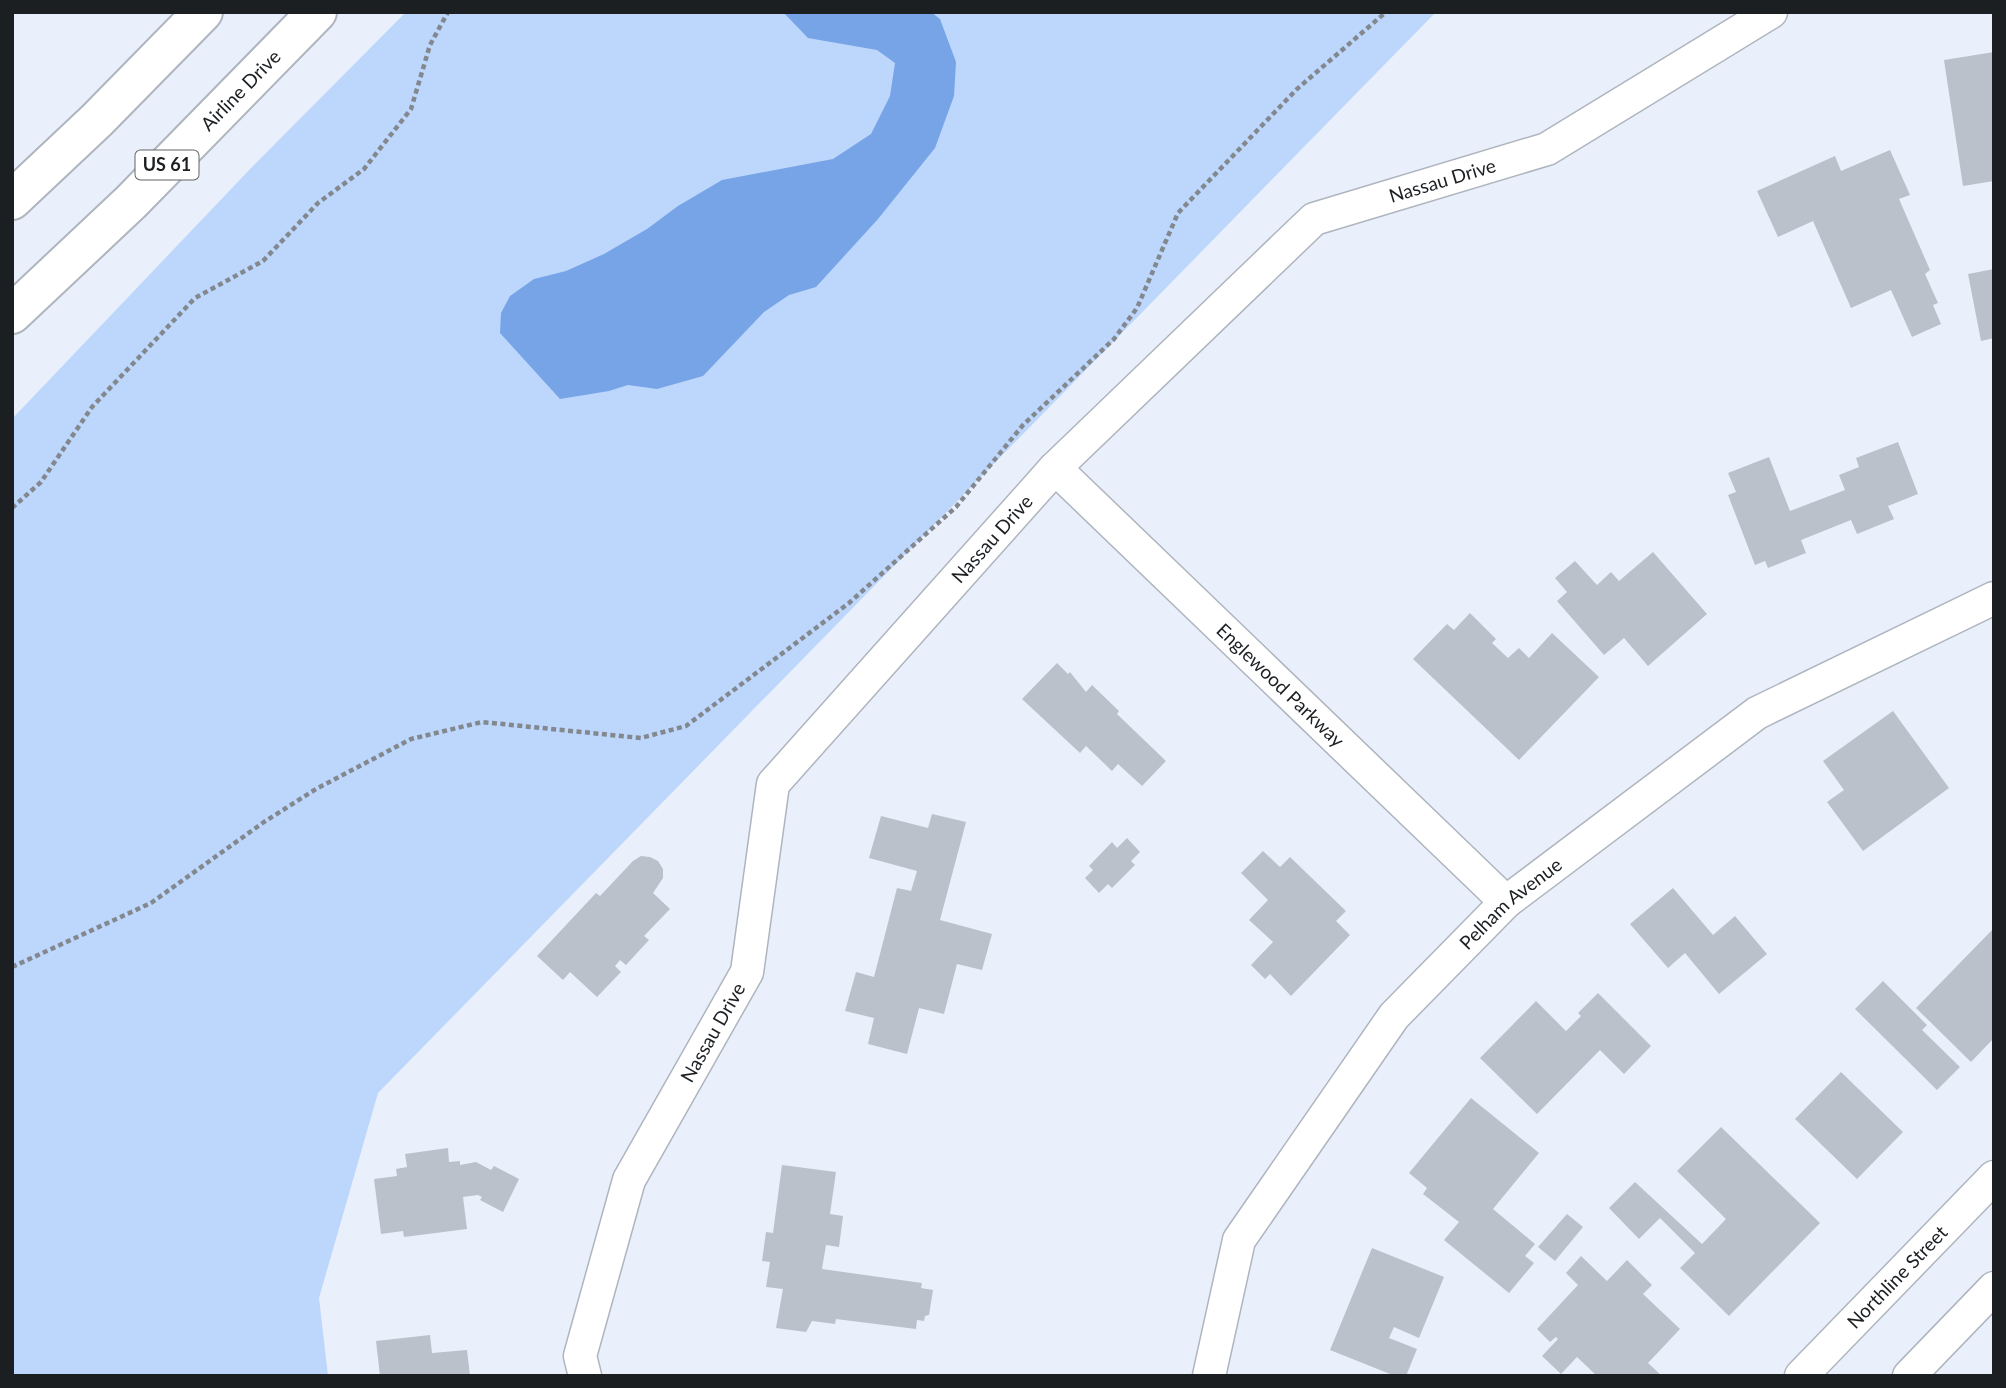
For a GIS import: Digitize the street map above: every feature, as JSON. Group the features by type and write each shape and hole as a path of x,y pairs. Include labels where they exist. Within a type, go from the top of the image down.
{"highway":[{"path":"12,200 97,120 203,12"},
{"name":"Airline Drive","path":"12,314 131,202 317,12"}],"street":[{"name":"Nassau Drive","path":"585,1376 580,1356 629,1180 747,972 773,784 1055,468 1314,219 1547,149 1771,12"},
{"name":"Englewood Parkway","path":"1055,468 1506,902"},
{"name":"Pelham Avenue","path":"1209,1376 1239,1240 1395,1016 1506,902 1757,713 1994,598"},
{"name":"Northline Street","path":"1801,1376 1994,1177"},
{"path":"1909,1376 1994,1288"}],"path":[{"path":"12,509 41,482 92,407 195,298 263,261 318,203 364,169 411,109 430,45 449,12"},
{"path":"12,967 151,903 264,822 316,789 411,739 482,722 641,738 686,726 849,603 956,508 1023,425 1114,339 1137,308 1178,214 1297,89 1386,12"}],"shaded area":[{"path":"406,12 1436,12 378,1093 319,1298 328,1376 12,1376 12,419 253,166"}],"water":[{"path":"783,12 931,12 940,19 956,62 954,96 935,148 878,219 816,287 789,295 764,312 703,376 657,389 628,385 560,399 500,333 501,313 510,296 534,279 566,271 604,254 722,180 833,159 871,134 890,96 895,63 877,50 808,38"}],"building":[{"path":"1994,52 1994,181 1963,186 1944,60"},
{"path":"1890,150 1910,195 1899,199 1930,270 1925,274 1938,303 1933,305 1941,324 1912,337 1891,290 1851,308 1813,221 1778,237 1757,191 1835,156 1841,171"},
{"path":"1994,269 1994,338 1981,341 1968,274"},
{"path":"1898,442 1918,494 1888,506 1894,519 1857,534 1851,520 1801,540 1806,553 1768,568 1765,561 1755,565 1728,495 1736,492 1728,473 1769,457 1790,511 1845,490 1839,475 1859,467 1856,458"},
{"path":"1653,552 1707,614 1648,666 1624,638 1604,655 1557,601 1567,592 1555,578 1575,561 1597,585 1611,572 1619,581"},
{"path":"1470,613 1496,639 1492,643 1508,658 1519,648 1529,658 1552,633 1599,677 1519,760 1413,659 1447,624 1454,630"},
{"path":"1057,663 1068,674 1070,672 1086,692 1092,685 1119,711 1117,714 1166,761 1142,786 1118,764 1112,771 1086,746 1080,753 1022,699"},
{"path":"1893,711 1949,788 1863,851 1827,802 1844,790 1823,761"},
{"path":"932,814 966,822 940,920 992,934 982,970 957,964 944,1014 919,1008 907,1054 868,1044 874,1018 845,1011 856,972 874,977 897,888 911,891 917,871 869,858 881,816 928,828"},
{"path":"1127,838 1140,852 1131,861 1135,865 1112,888 1108,884 1099,893 1085,878 1093,870 1089,866 1112,842 1117,848"},
{"path":"1263,851 1280,867 1290,857 1346,911 1336,921 1350,935 1291,996 1270,974 1265,979 1251,965 1273,942 1249,920 1268,900 1241,873"},
{"path":"641,856 658,861 663,869 663,878 653,893 670,909 644,936 649,940 626,965 620,960 615,966 621,972 597,997 570,972 563,980 537,956 596,893 600,896"},
{"path":"1673,888 1713,935 1735,916 1767,954 1719,994 1685,953 1668,968 1630,924"},
{"path":"1994,928 1994,1038 1971,1062 1916,1008"},
{"path":"1883,981 1927,1025 1922,1030 1960,1067 1937,1090 1855,1009"},
{"path":"1598,993 1651,1046 1624,1074 1600,1050 1537,1114 1480,1058 1536,1001 1566,1031 1581,1016 1578,1013"},
{"path":"1841,1072 1903,1132 1857,1179 1795,1119"},
{"path":"1471,1098 1539,1153 1493,1209 1535,1244 1525,1256 1534,1263 1509,1293 1444,1240 1459,1222 1423,1194 1427,1188 1409,1173"},
{"path":"1721,1127 1820,1223 1729,1316 1680,1268 1695,1253 1660,1218 1639,1239 1609,1208 1635,1182 1702,1244 1726,1219 1677,1171"},
{"path":"448,1148 449,1162 460,1161 460,1165 476,1162 491,1170 494,1166 519,1179 503,1212 480,1200 482,1197 478,1195 463,1197 467,1229 404,1237 403,1231 381,1234 374,1179 397,1176 396,1169 407,1167 405,1154"},
{"path":"782,1165 836,1172 830,1214 843,1216 839,1247 826,1245 822,1269 922,1283 921,1288 933,1290 929,1315 925,1316 924,1321 917,1320 916,1329 836,1319 835,1324 812,1321 806,1332 776,1328 783,1289 766,1287 770,1262 762,1261 766,1232 773,1233"},
{"path":"1567,1214 1583,1227 1555,1261 1538,1247"},
{"path":"1372,1248 1444,1277 1419,1338 1394,1327 1389,1338 1417,1349 1406,1376 1395,1376 1330,1350"},
{"path":"1581,1256 1607,1281 1627,1260 1652,1285 1643,1294 1680,1329 1648,1363 1662,1376 1597,1376 1577,1357 1561,1374 1542,1356 1558,1339 1556,1337 1550,1342 1537,1329 1578,1285 1566,1273"},
{"path":"430,1335 432,1353 467,1350 470,1376 380,1376 376,1341"}]}
